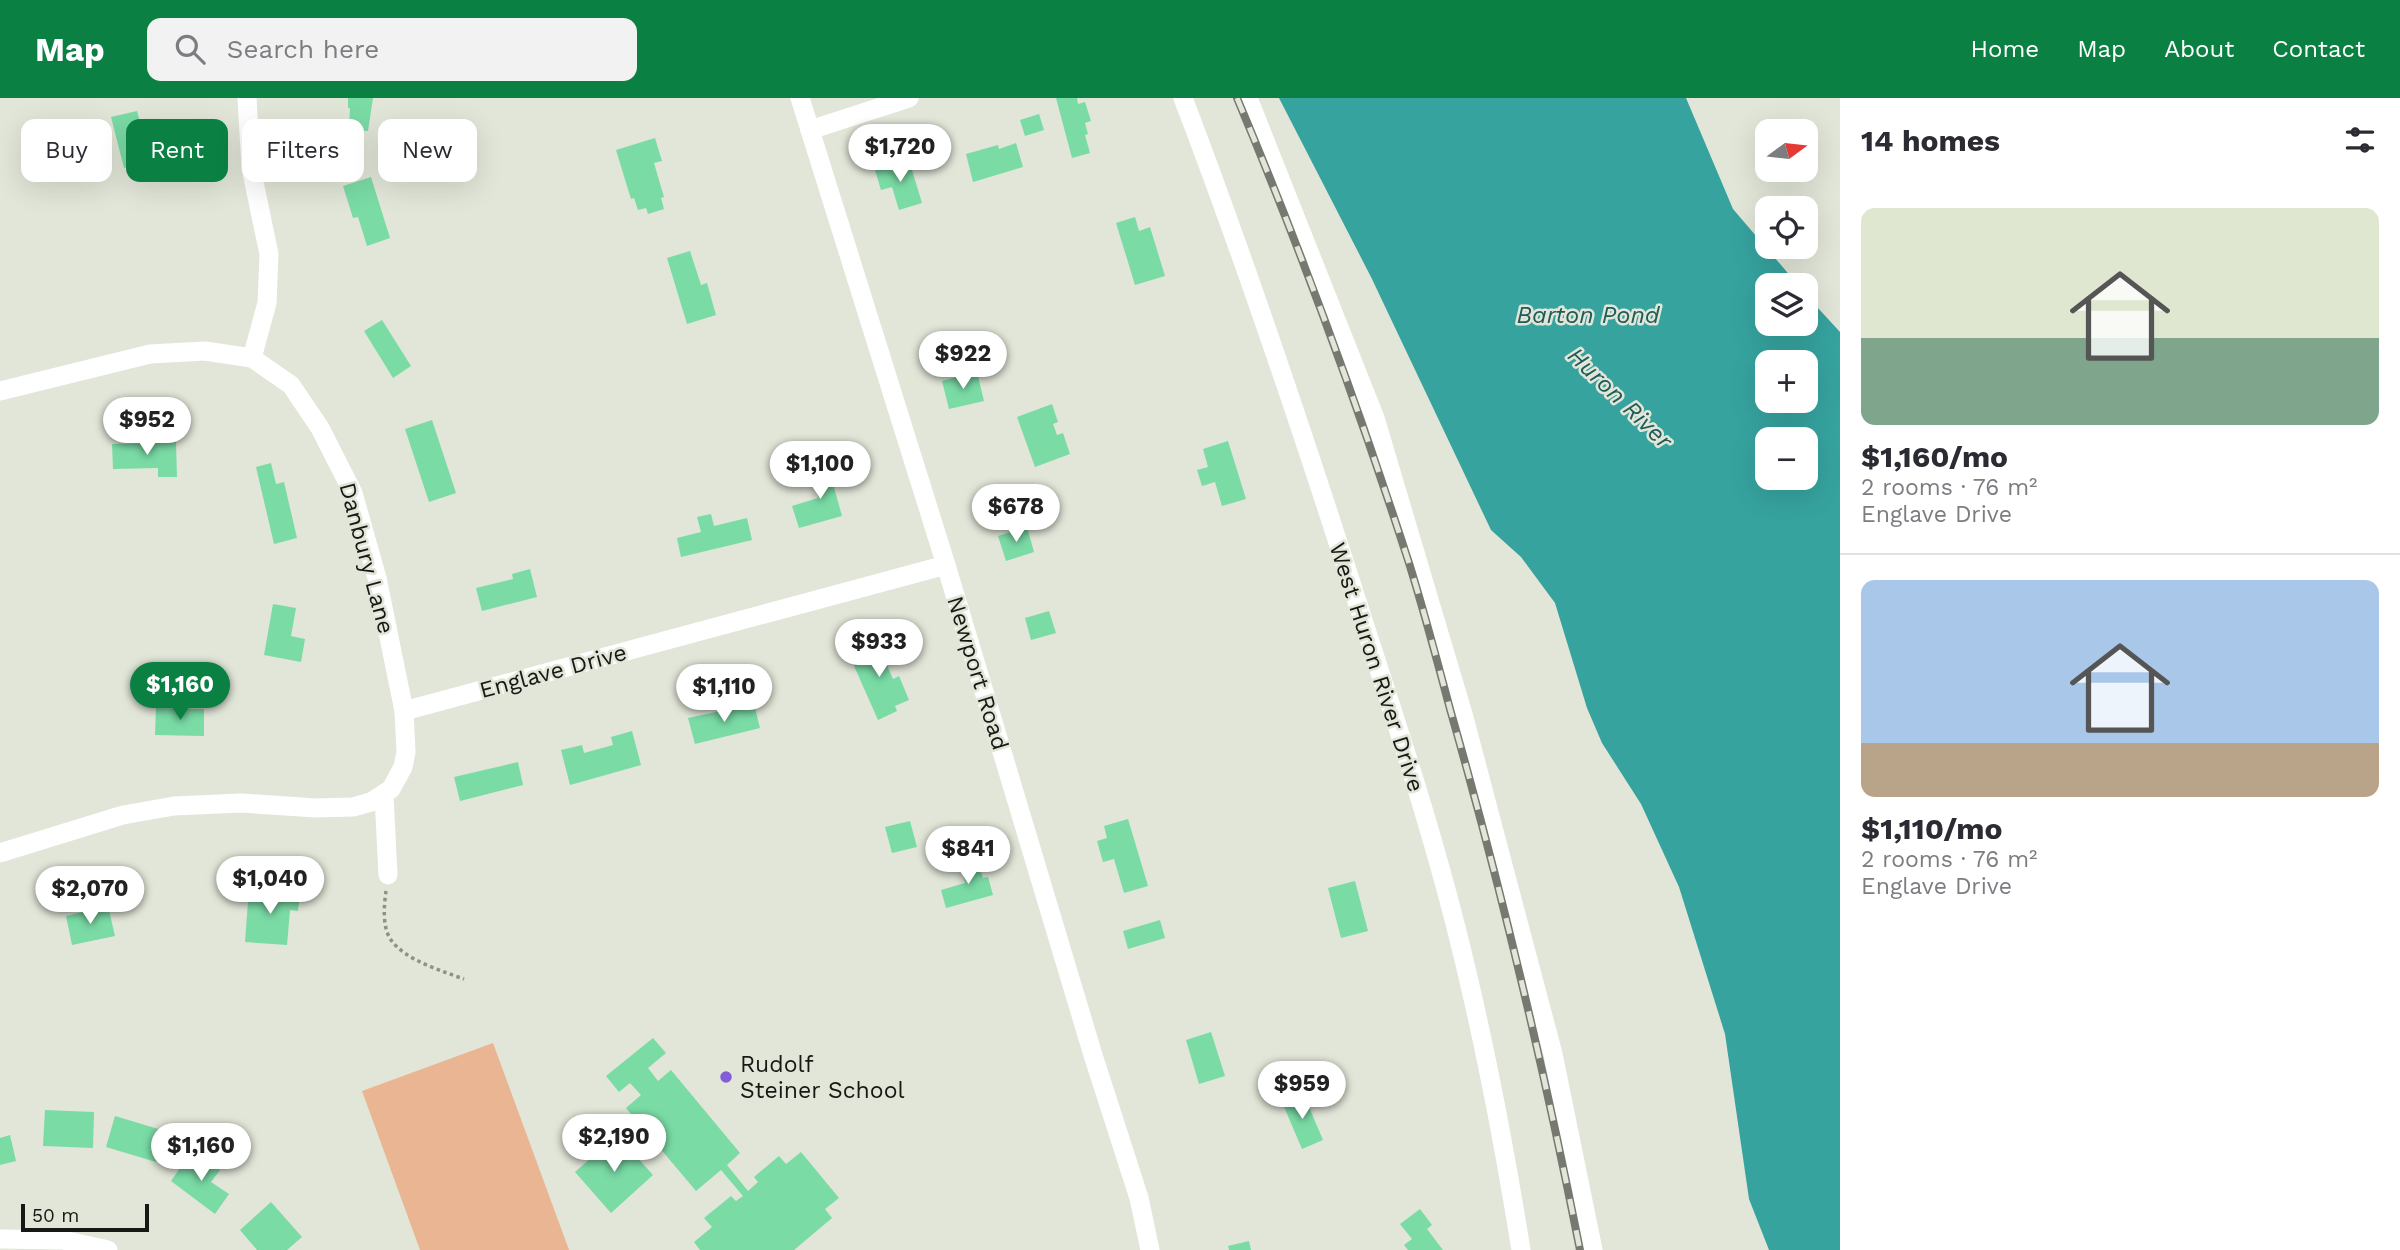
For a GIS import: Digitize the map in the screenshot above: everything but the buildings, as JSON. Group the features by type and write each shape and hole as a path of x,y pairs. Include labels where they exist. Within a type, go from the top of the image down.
{"street":[{"path":"247,98 251,168 269,254 267,303 252,358"},
{"name":"Newport Road","path":"800,98 1139,1198 1150,1250"},
{"path":"810,130 909,98"},
{"name":"West Huron River Drive","path":"1183,98 1230,223 1313,464 1433,840 1489,1071 1521,1250"},
{"path":"1248,98 1375,418 1463,714 1553,1054 1593,1250"},
{"name":"Danbury Lane","path":"0,391 150,354 205,351 252,358 291,385 320,428 353,493 377,578 404,711 407,752 398,778 384,796"},
{"name":"Englave Drive","path":"404,711 946,565"},
{"path":"0,853 123,815 174,806 241,803 339,808 371,802 384,796 388,875"},
{"path":"0,1239 63,1240 108,1250"}],"path":[{"path":"388,875 383,911 390,939 428,966 464,979"}],"shaded area":[{"path":"493,1043 569,1250 420,1250 362,1091"}],"water":[{"name":"Barton Pond","path":"1279,98 1686,98 1733,209 1755,235 1755,259 1776,259 1788,273 1755,273 1755,336 1818,336 1818,308 1840,332 1840,1250 1769,1250 1749,1199 1725,1034 1679,887 1641,804 1602,743 1587,708 1555,603 1521,557 1491,530 1371,277"}],"railway":[{"path":"1237,98 1328,329 1415,581 1504,910 1552,1114 1580,1250"}],"place":[{"name":"Rudolf Steiner School","path":"726,1077"}],"water label":[{"name":"Huron River","path":"1620,398"}]}
